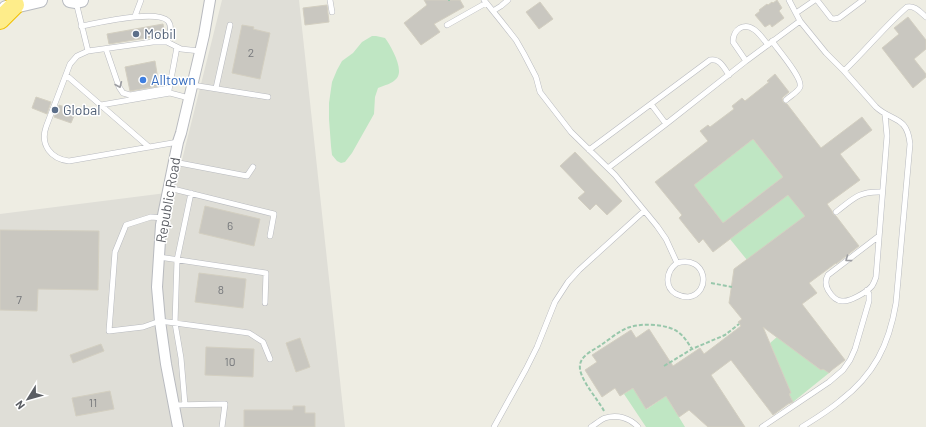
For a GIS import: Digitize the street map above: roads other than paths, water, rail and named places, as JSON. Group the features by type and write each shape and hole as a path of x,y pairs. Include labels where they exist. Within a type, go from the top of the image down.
{"highway":[{"path":"0,20 8,7"}],"main road":[{"path":"8,7 40,0"}],"street":[{"name":"Republic Road","path":"176,427 174,405 160,321 157,287 161,224 210,0"}],"lane":[{"path":"75,0 88,51"},
{"path":"135,16 141,0"},
{"path":"330,0 332,12"},
{"path":"493,11 508,0"},
{"path":"789,0 800,21 826,53 876,107 903,124 909,136 910,144 896,303 889,334 873,367 862,381 840,401 802,427"},
{"path":"796,13 816,0 831,18 836,19 863,0"},
{"path":"447,25 485,1 508,29 524,54 536,77 540,92 570,132 615,174 663,234 677,263"},
{"path":"844,71 907,7 913,7 926,17"},
{"path":"81,26 135,16 162,18 168,21 170,26 167,42"},
{"path":"608,168 800,21"},
{"path":"216,88 230,25"},
{"path":"746,61 733,42 734,35 738,29 751,27 770,43 797,75 800,84 799,90 786,100"},
{"path":"178,142 69,161 60,159 53,155 47,148 44,131 69,66 79,54 106,48 153,42 167,42 181,49 200,50"},
{"path":"169,90 177,47"},
{"path":"106,48 119,87 123,93 130,95 169,90 189,98"},
{"path":"589,150 711,59 719,61 729,75"},
{"path":"66,75 149,147"},
{"path":"192,85 268,97"},
{"path":"101,105 169,90"},
{"path":"652,104 666,124"},
{"path":"879,236 828,275 826,279 826,286 834,298 840,301 852,299 868,290 875,279 879,236 887,136 885,114"},
{"path":"174,162 247,176 253,167"},
{"path":"169,188 274,214 270,236"},
{"path":"836,212 861,194 869,192 882,192"},
{"path":"185,405 181,358 175,323 177,260 191,193"},
{"path":"494,427 512,397 526,369 555,302 568,282 579,270 644,211"},
{"path":"163,218 151,217 126,225 115,252 109,331 143,327 160,321 249,332 262,342 270,359"},
{"path":"159,257 266,273 265,303"},
{"path":"690,262 696,264 701,269 704,281 701,289 693,296 683,297 677,295 669,286 668,276 677,263 690,262"},
{"path":"762,427 829,382 843,370 850,360 857,343 869,301 868,290"},
{"path":"174,405 225,404 222,427"},
{"path":"591,427 606,418 612,417 622,417 633,422 638,427"}],"place":[{"name":"Mobil","path":"136,34"},
{"name":"Alltown","path":"143,80"},
{"name":"Global","path":"55,110"}]}
